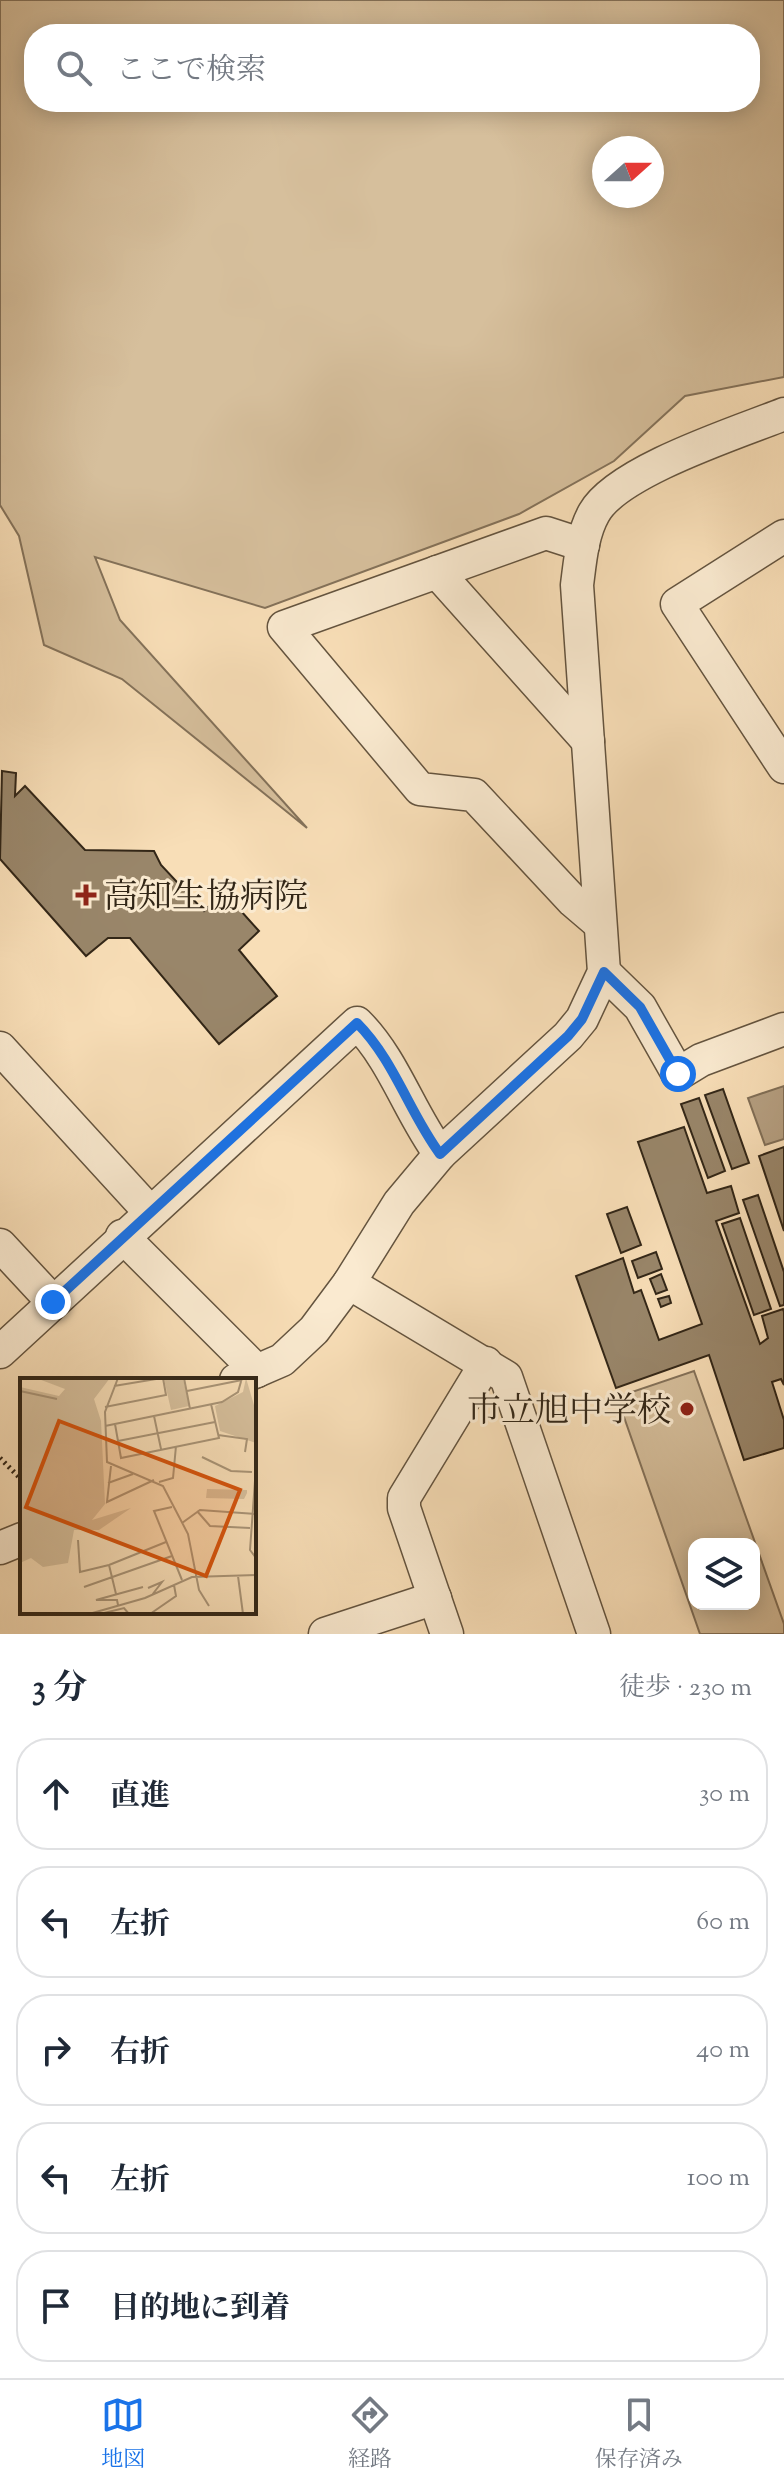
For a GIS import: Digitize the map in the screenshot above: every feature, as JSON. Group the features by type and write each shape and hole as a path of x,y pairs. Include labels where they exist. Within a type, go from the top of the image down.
{"street":[{"path":"122,1236 247,1375 282,1360 314,1330 349,1283 399,1203 440,1154 568,1036 588,1008 604,972 577,585 583,545 594,511 635,477 784,414"},
{"path":"583,545 546,533 284,627 420,789 474,795 573,901 600,924"},
{"path":"784,536 677,604 784,767"},
{"path":"437,572 588,741"},
{"path":"604,972 640,1007 678,1074 701,1060 784,1029"},
{"path":"0,1352 149,1211 357,1023 377,1043 424,1131 440,1154"},
{"path":"0,1048 149,1211"},
{"path":"0,1245 53,1302"},
{"path":"349,1283 506,1377 594,1634"},
{"path":"447,1634 404,1508 404,1498 486,1363"},
{"path":"0,1548 20,1540"},
{"path":"325,1634 369,1627 435,1598"}],"path":[{"path":"0,1458 20,1478"}],"shaded area":[{"path":"0,0 784,0 784,377 685,396 614,461 519,514 265,608 95,557 120,620 307,828 122,679 44,645 19,536 0,505"},
{"path":"784,1086 784,1139 765,1145 748,1098"},
{"path":"694,1371 753,1538 688,1538 688,1600 617,1397"},
{"path":"760,1557 784,1624 784,1634 700,1634 692,1610 760,1610"}],"building":[{"path":"2,771 16,773 15,796 25,786 85,850 154,851 161,865 204,911 224,892 259,931 239,950 277,996 219,1044 130,938 108,938 86,956 0,859"},
{"path":"723,1089 749,1163 732,1169 705,1095"},
{"path":"699,1098 725,1171 708,1178 681,1104"},
{"path":"684,1127 707,1193 731,1186 739,1213 716,1221 760,1344 768,1338 762,1316 783,1309 784,1312 784,1385 781,1379 772,1382 784,1420 784,1448 744,1460 709,1355 616,1388 576,1276 623,1258 634,1293 641,1290 659,1340 702,1324 638,1142"},
{"path":"784,1147 784,1231 759,1156"},
{"path":"758,1195 784,1272 784,1305 780,1306 743,1200"},
{"path":"627,1207 641,1245 621,1253 607,1214"},
{"path":"740,1218 771,1309 754,1315 722,1224"},
{"path":"656,1252 662,1269 638,1278 632,1261"},
{"path":"661,1274 667,1290 656,1294 650,1279"},
{"path":"669,1296 671,1303 661,1307 658,1299"}],"place":[{"name":"高知生協病院","path":"86,895"},
{"name":"市立旭中学校","path":"687,1409"}],"route":[{"path":"53,1302 357,1023 377,1043 424,1131 440,1154 568,1036 582,1019 604,972 640,1007 678,1074"}]}
